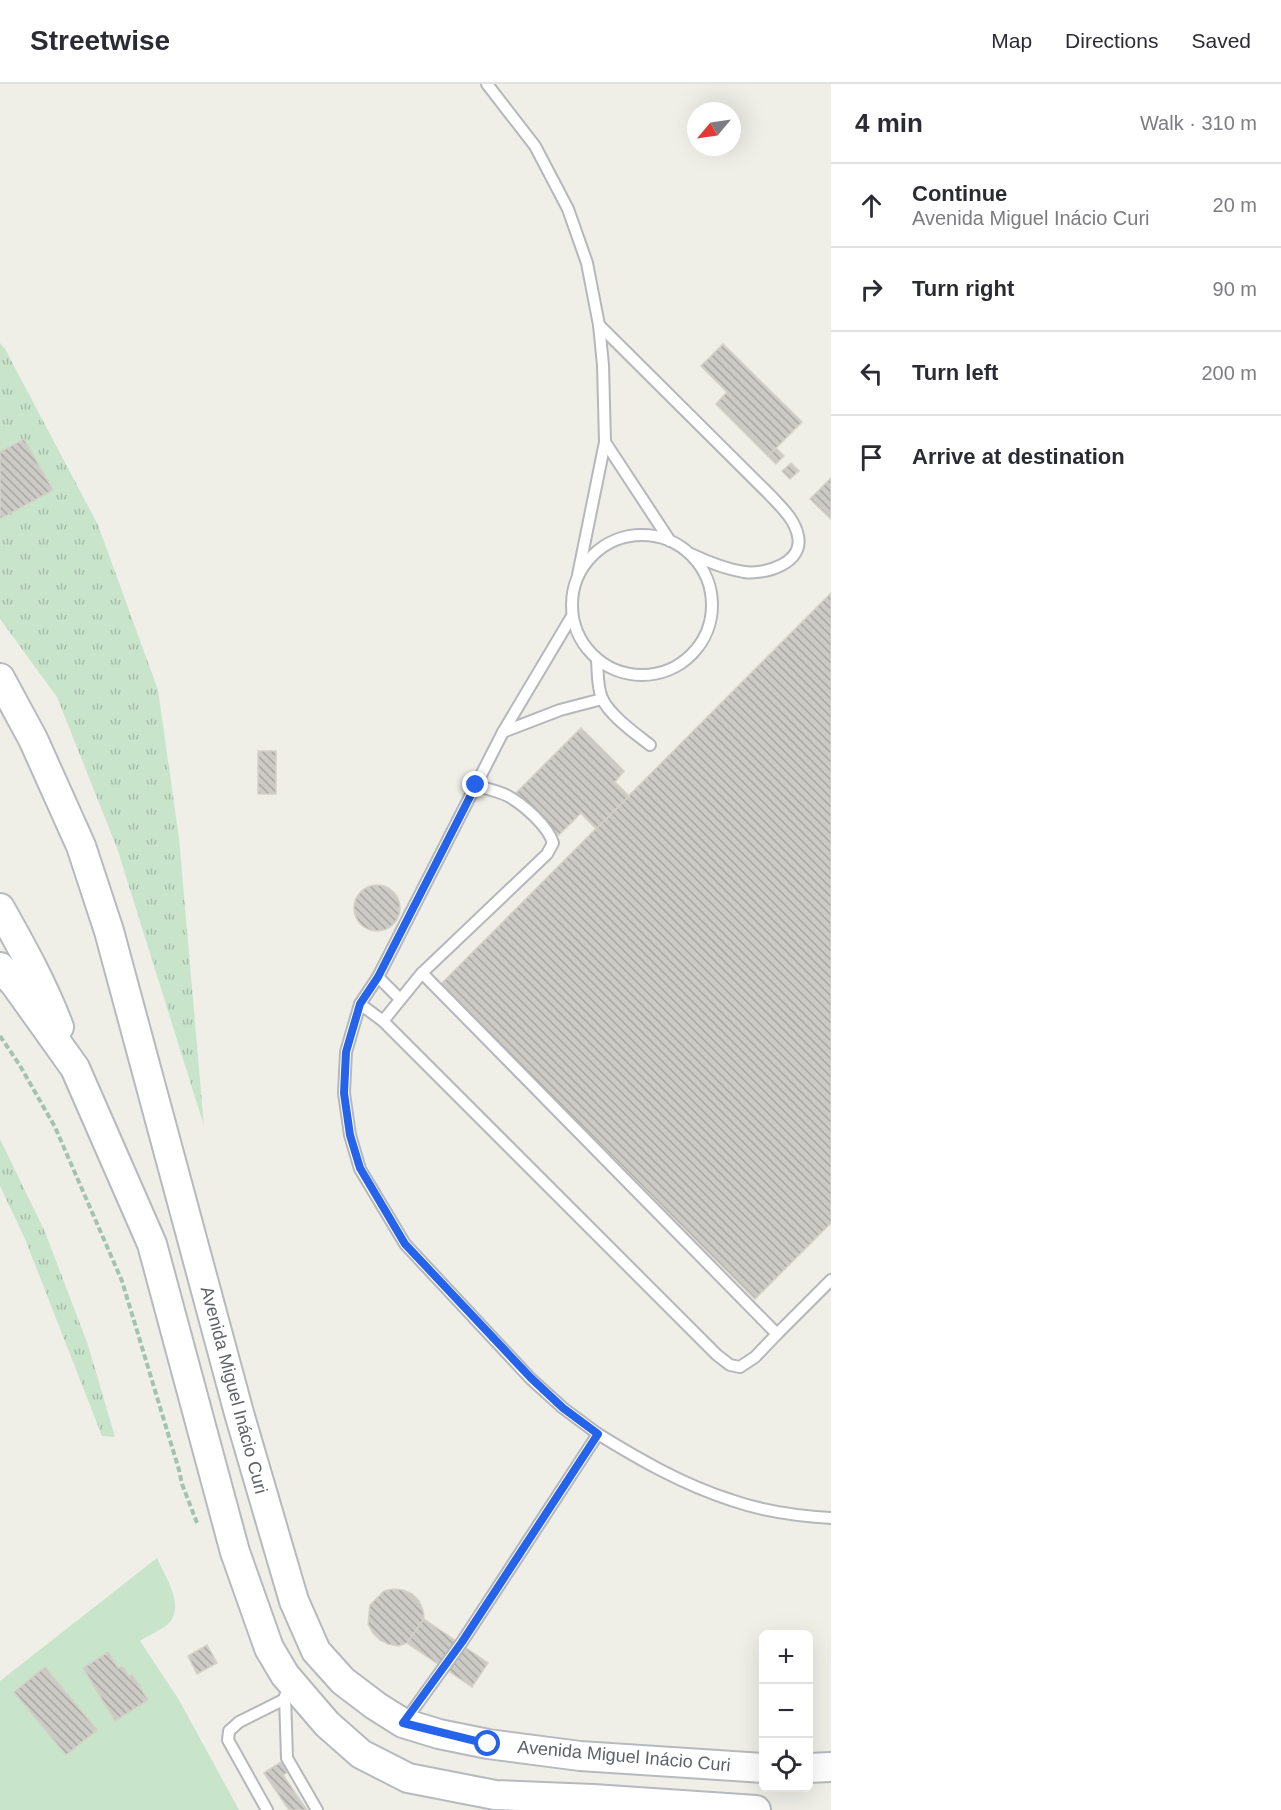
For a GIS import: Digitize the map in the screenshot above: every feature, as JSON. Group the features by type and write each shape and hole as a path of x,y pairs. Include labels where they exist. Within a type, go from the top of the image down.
{"street":[{"name":"Avenida Miguel Inácio Curi","path":"0,678 33,739 81,846 109,931 236,1402 294,1601 316,1651 343,1681 403,1723 488,1744 580,1756 759,1768"},
{"path":"0,720 18,743 81,846"},
{"path":"0,908 47,996 75,1068 152,1244 235,1552 269,1648 290,1689 361,1754 408,1778 495,1795 591,1804 756,1810"},
{"path":"0,967 15,984 75,1068"},
{"path":"813,1768 831,1767"}],"lane":[{"path":"487,84 535,146 568,209 586,263 599,325 603,365 604,442 572,595 572,616 582,642 597,660 618,672 642,676 666,673 686,661 702,643 711,620 712,596 705,573 690,554"},
{"path":"578,575 588,559 601,548 617,539 635,535 653,535 720,566 747,572 770,570 788,562 796,553 799,537 791,518 769,494 599,325"},
{"path":"604,442 670,541"},
{"path":"572,616 503,732 378,977 360,1004 346,1052 344,1093 350,1135 360,1168 405,1244 531,1378 563,1408 598,1434 634,1456 681,1480 732,1501 802,1516 831,1518"},
{"path":"597,660 598,685 602,699 629,728 650,746"},
{"path":"503,732 560,710 602,699"},
{"path":"383,1021 422,973 547,854 553,843 550,834 536,818 508,796 476,785"},
{"path":"422,973 777,1334"},
{"path":"378,977 400,999"},
{"path":"360,1004 383,1021 717,1355 730,1365 740,1367 755,1357 831,1280"},
{"path":"403,1723 462,1642 598,1434"},
{"path":"267,1810 228,1740 229,1731 290,1689"},
{"path":"290,1689 287,1758 317,1810"}],"path":[{"path":"0,1036 55,1127 122,1281 182,1484 198,1526"}],"green space":[{"path":"0,343 98,525 158,690 179,838 204,1126 117,848 57,697 0,619"},
{"path":"0,1139 45,1232 88,1345 115,1437 102,1436 25,1239 0,1186"},
{"path":"157,1558 169,1582 175,1600 175,1609 168,1624 140,1641 179,1700 239,1810 0,1810 0,1681"}],"building":[{"path":"723,344 802,422 768,456 716,404 727,392 701,366"},
{"path":"24,439 53,490 0,519 0,452"},
{"path":"776,448 784,456 776,464 768,456"},
{"path":"791,463 799,471 790,479 782,471"},
{"path":"831,478 831,519 810,499"},
{"path":"831,593 831,1223 755,1299 440,985"},
{"path":"581,728 624,771 615,782 629,796 596,829 581,813 559,835 516,793"},
{"path":"258,751 276,751 276,794 258,794"},
{"path":"382,885 394,891 399,899 399,917 394,925 386,930 372,931 364,928 357,921 354,903 357,895 364,888"},
{"path":"393,1589 412,1594 419,1601 424,1619 407,1643 398,1646 380,1640 368,1624 370,1605 384,1591"},
{"path":"424,1619 488,1663 472,1687 407,1643"},
{"path":"207,1645 217,1663 197,1674 188,1656"},
{"path":"108,1652 118,1668 122,1666 129,1677 132,1674 148,1700 115,1721 83,1668"},
{"path":"45,1667 97,1730 66,1755 14,1692"},
{"path":"281,1762 288,1772 283,1775 307,1810 289,1810 264,1773"}],"route":[{"path":"476,785 378,977 360,1004 346,1052 344,1093 350,1135 360,1168 405,1244 531,1378 563,1408 598,1434 462,1642 403,1723 439,1734 488,1744"}]}
